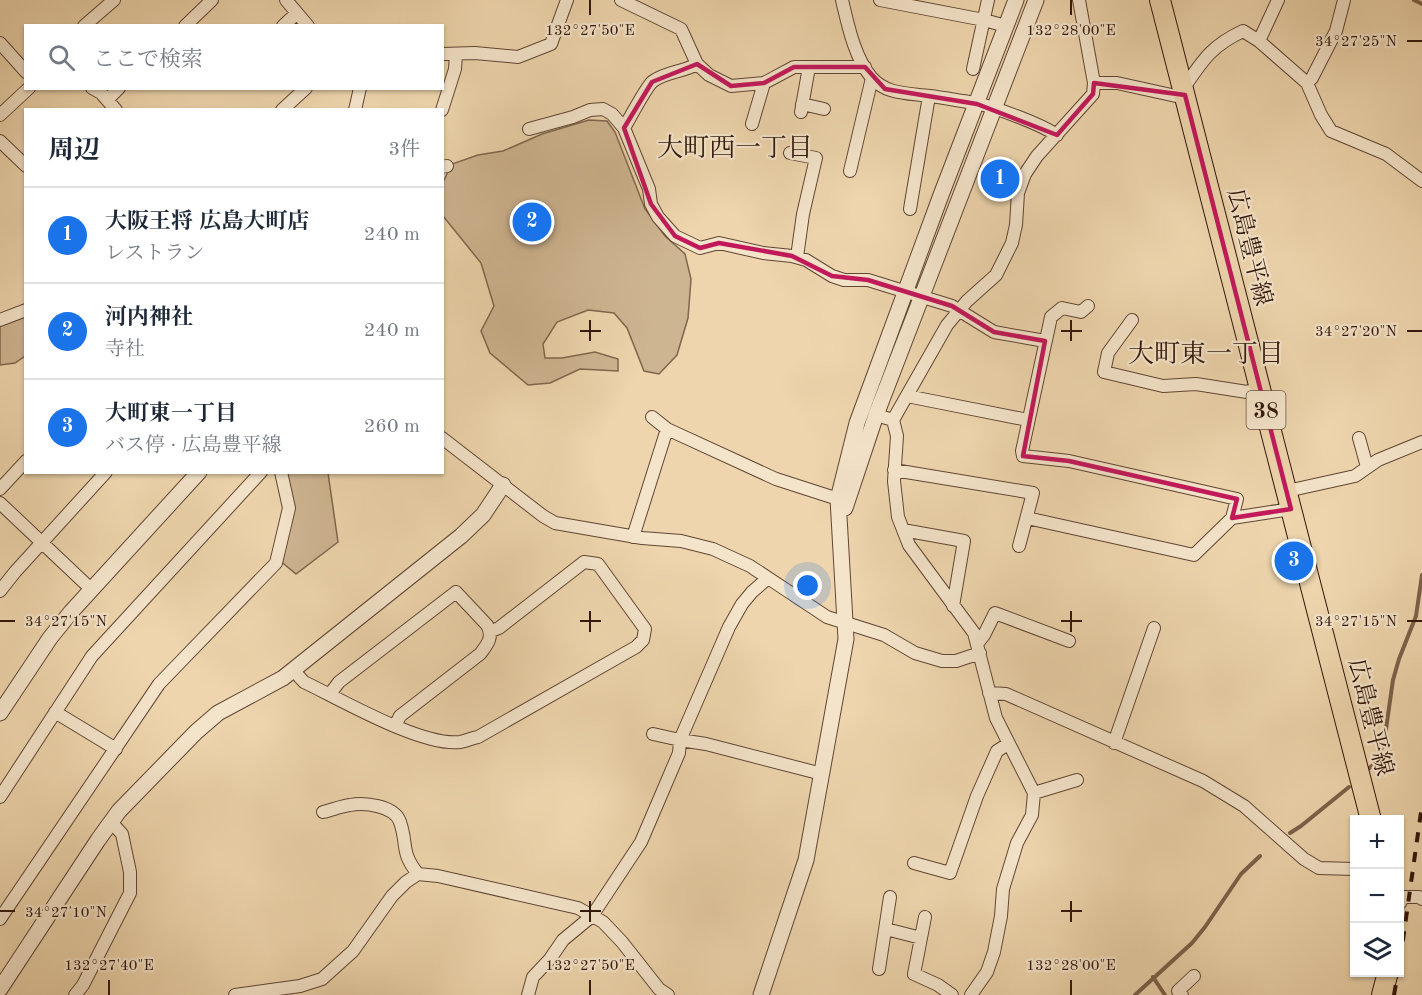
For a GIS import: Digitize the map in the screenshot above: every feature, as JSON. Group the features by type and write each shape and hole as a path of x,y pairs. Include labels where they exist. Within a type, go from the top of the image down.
{"main road":[{"name":"広島豊平線","path":"1160,0 1370,815"},
{"path":"1382,995 1387,977"}],"street":[{"path":"86,24 114,0"},
{"path":"187,24 212,0"},
{"path":"286,0 306,24"},
{"path":"444,54 476,53 518,57 551,44 567,0"},
{"path":"621,0 681,29 697,64 709,75 731,86 764,83 794,67 869,73"},
{"path":"842,0 849,32 869,73 885,89 902,94 977,104 1043,126 1057,135"},
{"path":"880,0 1006,26"},
{"path":"973,69 988,0"},
{"path":"761,995 806,860 846,639 838,499 857,423 1016,0"},
{"path":"840,522 876,416 921,296 1036,0"},
{"path":"971,995 987,972 994,952 1001,916 1003,889 1017,843 1032,815 1034,793 996,718 974,633 909,545 898,517 894,470 897,436 893,420 946,325 996,275 1012,243 1016,225 1018,193 1025,174 1037,156 1093,94 1094,82 1079,0"},
{"path":"1259,40 1278,0"},
{"path":"1307,83 1312,78 1336,31 1344,0"},
{"path":"285,24 297,13"},
{"path":"1094,82 1117,83 1176,96 1184,92 1210,53 1223,40 1244,31 1259,40 1307,83 1330,131 1386,154 1422,181"},
{"path":"0,43 24,70"},
{"path":"443,108 455,69 456,54"},
{"path":"624,128 652,82 697,64"},
{"path":"809,67 801,108 824,109"},
{"path":"850,171 869,73"},
{"path":"752,124 764,83"},
{"path":"0,115 27,90"},
{"path":"94,90 111,105 118,90"},
{"path":"284,108 304,90"},
{"path":"355,108 360,90"},
{"path":"910,209 929,96"},
{"path":"530,129 590,110 603,109 612,114 624,128 649,189 651,204 658,217 675,236 700,248 719,243 763,253 797,257 844,280 868,280 952,306 994,332 1045,341"},
{"path":"0,141 24,164"},
{"path":"790,153 816,158 803,214 797,257"},
{"path":"1088,306 1081,312 1062,308 1051,317 1028,420 1023,456 1069,461 1237,499 1232,518"},
{"path":"0,320 24,311"},
{"path":"1132,320 1108,353 1104,372 1163,386 1196,384 1247,392 1260,388"},
{"path":"907,396 1028,420"},
{"path":"876,416 893,420"},
{"path":"652,417 667,429 776,479 838,499"},
{"path":"633,537 667,429"},
{"path":"1359,438 1367,468"},
{"path":"444,440 555,523 633,537 681,541 713,549 750,566 827,617 884,635 915,653 942,661 956,661 978,648 995,613 1069,640"},
{"path":"1027,518 1194,555 1232,518 1355,477 1378,460 1422,442"},
{"path":"0,489 24,463"},
{"path":"894,470 1033,493 1019,546"},
{"path":"0,591 104,474"},
{"path":"0,713 50,638 197,474"},
{"path":"0,797 92,656 259,474"},
{"path":"0,919 159,684 276,563 289,508 281,474"},
{"path":"0,989 111,822 196,732 218,713 283,678 461,536 483,515 503,485"},
{"path":"0,503 92,590"},
{"path":"903,530 964,541 953,606"},
{"path":"293,670 304,682 411,733 441,741 459,742 478,737 636,647 643,640 645,629 598,564 584,562 499,628 490,631"},
{"path":"528,995 533,977 550,959 563,940 592,916 641,842 679,753 680,740 729,627 742,604 768,578"},
{"path":"330,694 339,682 456,592 490,631 489,642 480,654 400,716 395,726"},
{"path":"1114,742 1154,628"},
{"path":"989,693 1006,694 1203,781 1244,806 1304,858 1319,868 1350,869"},
{"path":"55,712 116,749"},
{"path":"653,734 706,744 822,774"},
{"path":"914,863 950,873 977,796 998,751 1008,744"},
{"path":"1034,793 1077,780"},
{"path":"323,812 352,804 363,804 392,811 398,816 402,825 404,849 410,864 418,874"},
{"path":"75,995 83,985 130,893 130,872 122,834 111,822"},
{"path":"235,995 300,986 322,979 352,951 392,896 418,874 438,876 578,908 603,922 659,989 668,995"},
{"path":"879,969 890,897"},
{"path":"1404,897 1422,899"},
{"path":"925,917 914,974 938,985 952,995"},
{"path":"886,929 921,938"},
{"path":"1182,995 1178,992 1194,976"}],"highlighted area":[{"path":"697,64 731,86 764,83 794,67 865,67 885,89 977,104 1057,135 1093,94 1094,83 1185,95 1291,509 1232,518 1237,499 1069,461 1023,456 1045,341 994,332 952,306 868,280 832,276 792,256 719,243 700,248 675,236 651,204 624,128 652,82"}],"shaded area":[{"path":"589,120 607,121 615,132 645,209 665,236 685,254 691,279 688,318 677,355 659,374 644,371 627,328 614,313 588,310 557,322 543,344 545,358 562,358 595,352 618,359 618,371 580,369 550,383 528,385 490,353 481,331 494,306 481,263 444,217 444,180 452,164 478,155 503,151 542,134"},
{"path":"24,317 24,357 15,363 0,365 0,326"},
{"path":"285,474 328,474 338,542 296,574 278,559 290,510"}],"waterway":[{"path":"1414,0 1422,4"},
{"path":"1365,772 1374,764 1384,743 1393,680 1416,616 1422,575"},
{"path":"1290,833 1349,787"},
{"path":"1135,995 1192,943 1241,874 1260,856"},
{"path":"1153,977 1165,995"}],"railway":[{"path":"1404,933 1422,805"},
{"path":"1394,995 1397,977"}],"place":[{"name":"大阪王将 広島大町店","path":"1000,179"},
{"name":"河内神社","path":"532,222"},
{"name":"大町東一丁目","path":"1294,561"}],"district":[{"name":"大町西一丁目","path":"735,147"},
{"name":"大町東一丁目","path":"1206,353"}]}
